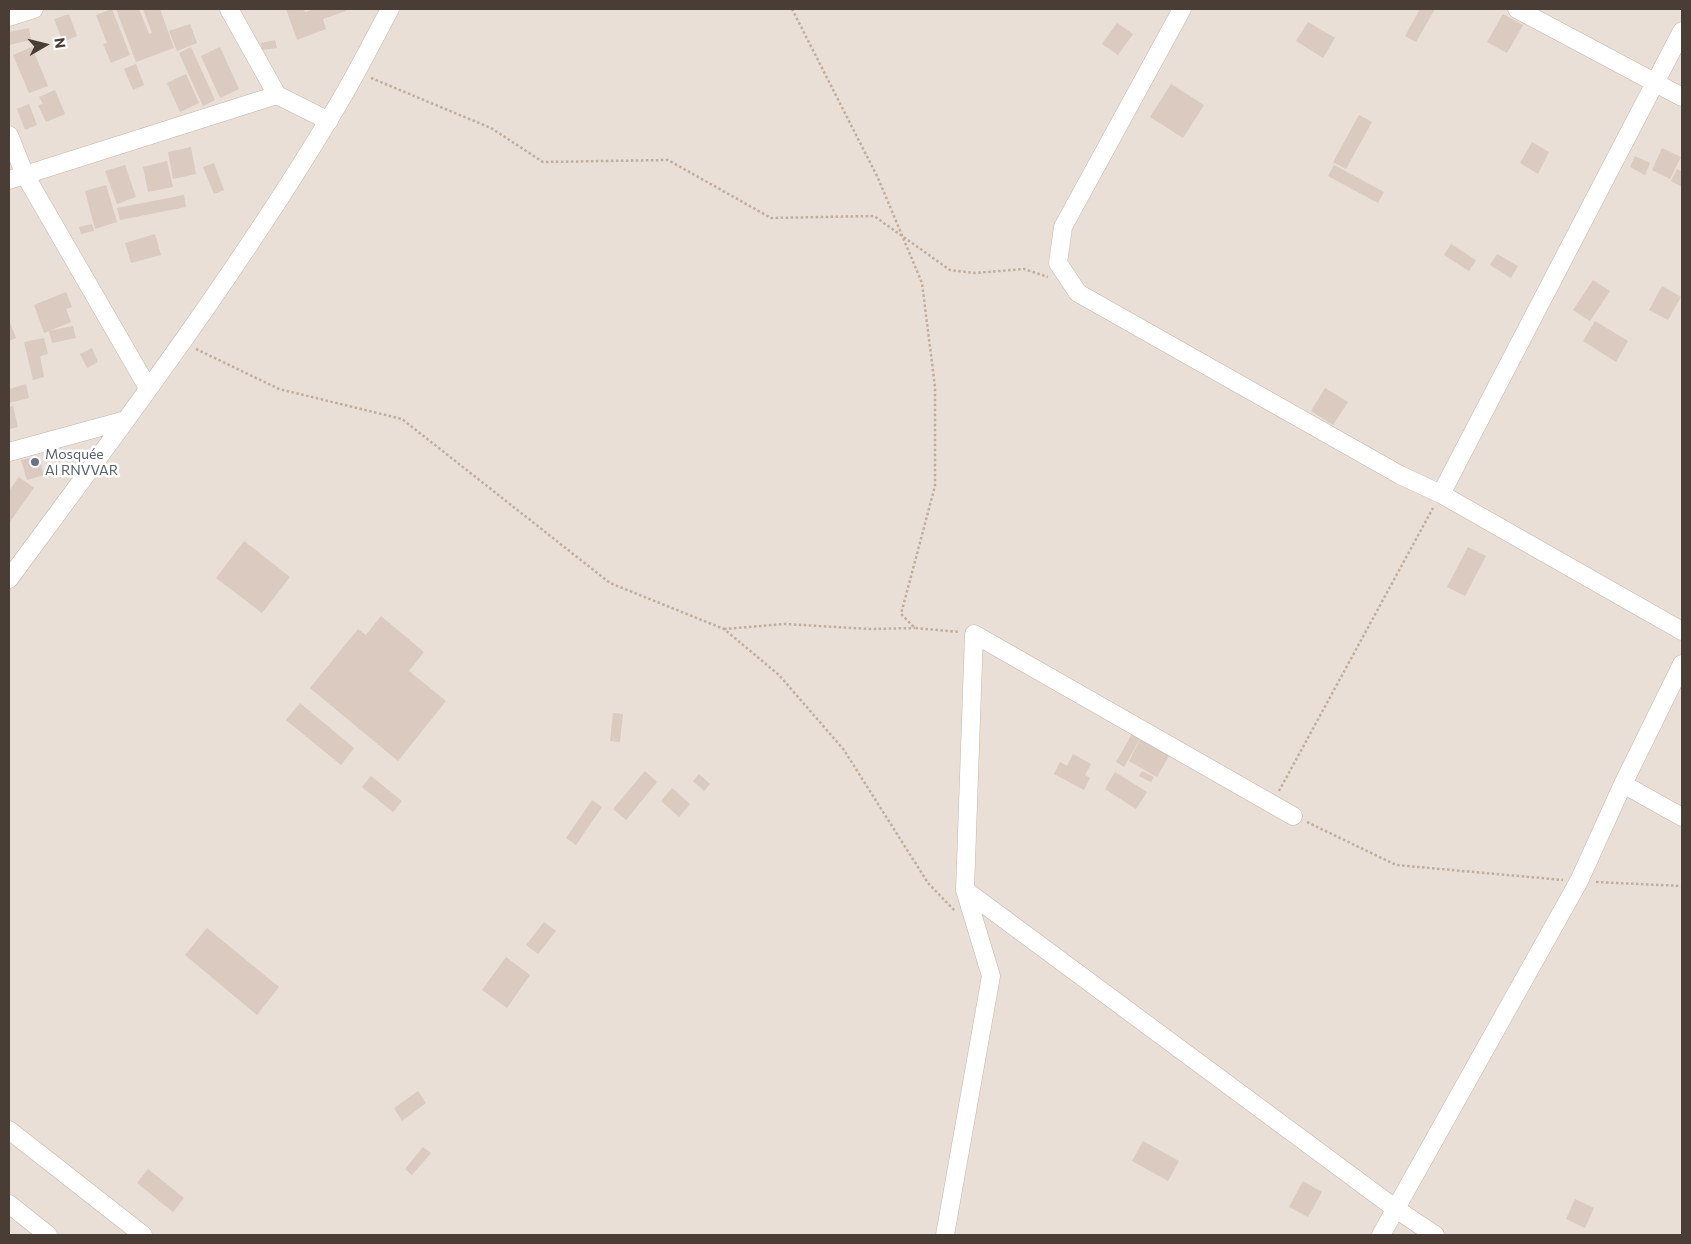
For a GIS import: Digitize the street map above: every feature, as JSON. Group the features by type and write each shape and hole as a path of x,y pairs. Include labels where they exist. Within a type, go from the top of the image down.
{"street":[{"path":"9,17 34,9"},
{"path":"229,9 277,95 329,121"},
{"path":"9,579 126,420 240,257 329,121 390,9"},
{"path":"1182,9 1063,227 1058,263 1078,293 1400,475 1441,494 1682,631"},
{"path":"1517,9 1682,97"},
{"path":"1441,494 1654,82 1682,32"},
{"path":"17,178 277,95"},
{"path":"9,135 17,178 148,388"},
{"path":"9,452 126,420"},
{"path":"945,1235 991,976 965,890 974,634 1293,816"},
{"path":"1381,1235 1579,881 1622,784 1682,664"},
{"path":"1622,784 1682,817"},
{"path":"965,890 1396,1209 1435,1235"},
{"path":"9,1130 143,1235"},
{"path":"9,1204 48,1235"}],"path":[{"path":"792,9 878,178 922,283 935,387 935,486 901,614 915,628"},
{"path":"356,72 491,128 543,162 668,160 771,218 874,216 950,270 975,273 1024,269 1052,279"},
{"path":"181,342 279,389 402,419 610,583 724,629 779,675 844,750 928,883 960,918"},
{"path":"1271,805 1441,494"},
{"path":"724,629 785,624 870,629 915,628 974,634"},
{"path":"1293,816 1396,865 1579,881 1682,886"}],"shaded area":[{"path":"9,9 1682,9 1682,1235 9,1235"}],"building":[{"path":"112,9 130,55 111,63 103,44 107,43 96,15"},
{"path":"116,9 139,9 149,34 152,33 143,9 160,9 174,48 136,62"},
{"path":"286,9 304,9 305,12 315,9 345,9 346,11 323,19 326,29 297,40"},
{"path":"1420,9 1435,9 1416,42 1405,36"},
{"path":"69,14 77,36 63,42 54,19"},
{"path":"1503,14 1523,25 1507,53 1487,42"},
{"path":"1308,22 1335,38 1323,58 1296,41"},
{"path":"1117,23 1133,34 1118,55 1102,44"},
{"path":"190,24 197,43 177,51 169,31"},
{"path":"29,28 31,40 9,45 9,32"},
{"path":"275,40 277,48 262,50 261,43"},
{"path":"32,47 48,86 29,93 13,55"},
{"path":"191,47 215,100 203,106 179,53"},
{"path":"220,47 239,89 220,98 201,56"},
{"path":"136,64 144,85 133,90 124,69"},
{"path":"186,74 199,103 180,112 167,83"},
{"path":"1171,84 1204,105 1183,138 1150,117"},
{"path":"55,90 65,114 46,122 38,105 43,104 39,97"},
{"path":"29,104 37,125 25,130 17,109"},
{"path":"1359,115 1372,122 1346,169 1333,162"},
{"path":"1532,142 1549,152 1538,174 1520,163"},
{"path":"191,147 196,174 173,179 168,152"},
{"path":"1662,148 1681,157 1670,179 1652,170"},
{"path":"1635,156 1650,163 1645,175 1630,167"},
{"path":"167,161 173,187 148,192 143,167"},
{"path":"214,163 224,190 214,194 203,167"},
{"path":"125,165 136,197 117,204 105,171"},
{"path":"1334,165 1384,192 1378,203 1328,176"},
{"path":"1677,169 1682,172 1682,187 1671,181"},
{"path":"106,185 117,222 95,229 85,191"},
{"path":"184,195 186,207 120,220 117,208"},
{"path":"92,224 94,231 81,234 79,227"},
{"path":"155,234 161,255 131,263 125,243"},
{"path":"1451,244 1476,260 1469,271 1444,255"},
{"path":"1497,254 1518,266 1511,278 1490,265"},
{"path":"1593,280 1610,291 1590,321 1573,310"},
{"path":"1662,286 1681,297 1668,320 1649,310"},
{"path":"66,292 72,307 66,309 71,322 44,333 34,305"},
{"path":"9,320 16,338 9,341"},
{"path":"1595,321 1628,341 1616,362 1583,341"},
{"path":"73,326 76,338 52,343 49,331"},
{"path":"44,338 48,354 40,356 44,377 33,380 24,342"},
{"path":"92,348 98,362 87,368 80,354"},
{"path":"26,384 29,398 9,403 9,389"},
{"path":"1325,388 1348,402 1333,425 1311,411"},
{"path":"13,406 18,427 9,429 9,407"},
{"path":"38,456 44,475 27,480 21,460"},
{"path":"19,477 34,488 9,523 9,491"},
{"path":"244,541 290,577 262,613 216,578"},
{"path":"1468,547 1486,556 1465,596 1447,587"},
{"path":"381,616 424,652 409,671 446,701 398,761 310,688 358,629 366,635"},
{"path":"300,703 354,748 341,765 286,720"},
{"path":"613,713 623,714 620,742 610,741"},
{"path":"1132,734 1140,739 1124,767 1116,762"},
{"path":"1141,738 1170,754 1157,777 1129,761"},
{"path":"1073,754 1091,764 1085,775 1090,778 1084,790 1054,774 1060,762 1067,766"},
{"path":"645,771 657,782 626,820 613,809"},
{"path":"1142,771 1154,777 1151,782 1139,776"},
{"path":"1115,772 1147,792 1136,809 1105,789"},
{"path":"699,774 710,784 704,791 693,781"},
{"path":"371,776 402,801 393,812 362,787"},
{"path":"672,788 690,804 679,817 661,801"},
{"path":"592,800 602,807 576,845 566,838"},
{"path":"544,922 556,931 538,954 526,945"},
{"path":"207,928 279,987 257,1015 185,955"},
{"path":"506,957 530,975 507,1008 482,990"},
{"path":"418,1091 426,1103 402,1121 394,1108"},
{"path":"1143,1141 1179,1161 1168,1181 1132,1161"},
{"path":"423,1147 431,1153 412,1175 405,1169"},
{"path":"148,1169 184,1198 173,1212 137,1183"},
{"path":"1303,1181 1322,1192 1308,1217 1289,1207"},
{"path":"1575,1199 1594,1208 1585,1228 1566,1219"}],"place":[{"name":"Mosquée Al RNVVAR","path":"35,462"}]}
